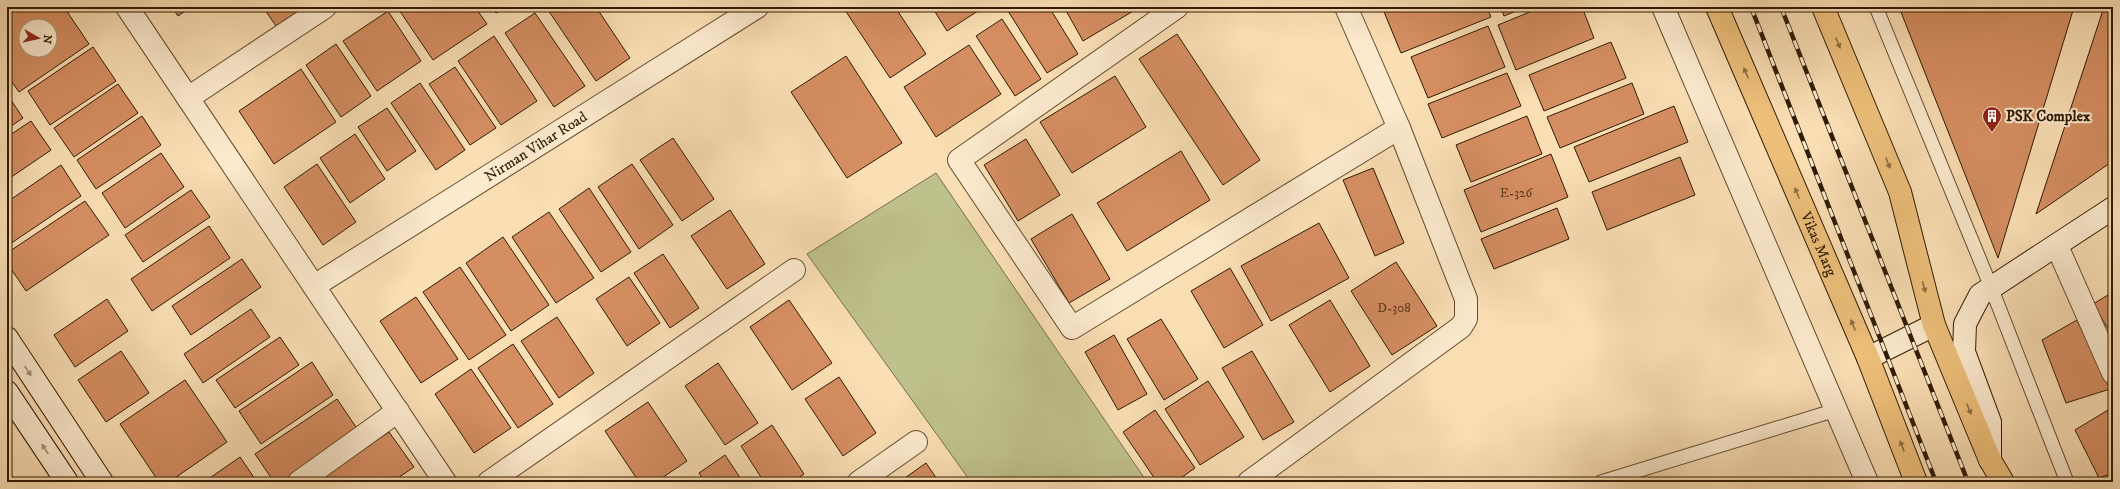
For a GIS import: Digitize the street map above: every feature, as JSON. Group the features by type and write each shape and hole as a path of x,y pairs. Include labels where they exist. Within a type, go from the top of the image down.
{"main road":[{"name":"Vikas Marg","path":"1718,7 1868,358 1916,482"},
{"path":"1823,7 1900,192 1934,326 1990,460 2003,482"}],"street":[{"path":"128,7 445,482"},
{"path":"188,98 326,7"},
{"name":"Nirman Vihar Road","path":"314,286 757,7"},
{"path":"1177,7 959,160 1072,328 1399,128"},
{"path":"1249,482 1461,327 1466,319 1466,299 1399,128 1346,7"},
{"path":"1663,7 1867,482"},
{"path":"1990,460 1990,422 1964,352 1965,324 1980,295 2113,208"},
{"path":"2057,246 2113,373"},
{"path":"489,482 794,270"},
{"path":"1868,358 1934,326"},
{"path":"7,338 102,482"},
{"path":"7,392 67,482"},
{"path":"299,482 398,411"},
{"path":"859,482 916,442"}],"lane":[{"path":"1876,7 1991,287 2067,482"},
{"path":"1601,482 1836,410"}],"green space":[{"path":"936,173 1147,482 971,482 807,254"}],"building":[{"path":"20,7 64,7 89,44 19,92 7,75 7,16"},
{"path":"172,7 191,7 178,16"},
{"path":"263,7 304,7 276,26"},
{"path":"397,7 475,7 487,24 433,60"},
{"path":"491,7 505,7 496,13"},
{"path":"546,7 596,7 630,58 596,81"},
{"path":"843,7 895,7 926,54 890,78"},
{"path":"932,7 984,7 947,31"},
{"path":"1015,7 1049,7 1078,54 1047,73 1008,11"},
{"path":"1064,7 1133,7 1135,10 1083,41"},
{"path":"1382,7 1487,7 1491,17 1401,53"},
{"path":"1501,7 1526,7 1504,16"},
{"path":"1542,7 1582,7 1594,38 1516,70 1498,25"},
{"name":"PSK Complex","path":"1899,7 2074,7 1998,258"},
{"path":"2104,7 2113,7 2113,161 2036,214"},
{"path":"388,11 421,61 377,91 343,41"},
{"path":"535,13 585,86 554,107 505,33"},
{"path":"1002,19 1041,79 1015,96 976,36"},
{"path":"1488,26 1505,67 1428,98 1411,57"},
{"path":"1177,34 1260,160 1223,185 1139,59"},
{"path":"494,36 537,101 501,125 458,61"},
{"path":"1611,42 1626,78 1544,111 1529,75"},
{"path":"336,44 371,96 341,117 306,65"},
{"path":"969,45 1001,94 936,137 904,87"},
{"path":"93,47 116,81 50,125 28,91"},
{"path":"846,56 902,143 847,178 791,92"},
{"path":"455,67 496,128 470,145 429,84"},
{"path":"301,69 336,122 274,164 239,111"},
{"path":"1507,73 1521,106 1442,138 1428,104"},
{"path":"1115,76 1146,127 1072,173 1040,122"},
{"path":"420,83 465,150 436,170 391,103"},
{"path":"1632,83 1644,114 1560,148 1547,117"},
{"path":"118,84 138,113 74,157 54,128"},
{"path":"7,94 23,118 7,129"},
{"path":"1674,106 1688,142 1589,182 1574,147"},
{"path":"387,108 416,151 387,171 358,127"},
{"path":"142,116 161,145 96,189 77,160"},
{"path":"1527,116 1542,154 1471,182 1456,145"},
{"path":"31,121 51,150 7,180 7,137"},
{"path":"355,134 385,179 350,203 320,158"},
{"path":"673,138 714,199 682,221 640,160"},
{"path":"1026,139 1060,195 1018,221 984,165"},
{"path":"1181,151 1210,200 1127,251 1097,203"},
{"path":"161,153 184,187 125,228 102,193"},
{"path":"1551,154 1568,197 1481,232 1464,190"},
{"path":"1680,157 1695,195 1607,230 1592,192"},
{"path":"317,164 356,222 323,245 284,187"},
{"path":"632,164 673,225 639,249 598,187"},
{"path":"61,165 81,196 7,246 7,202"},
{"path":"1373,168 1404,243 1375,256 1343,180"},
{"path":"589,188 631,252 601,272 559,209"},
{"path":"191,190 210,217 143,262 125,235"},
{"path":"85,201 109,235 26,291 7,263 7,253"},
{"path":"1557,208 1569,239 1494,269 1481,239"},
{"path":"730,210 765,264 727,289 691,236"},
{"path":"549,212 594,278 556,303 512,237"},
{"path":"1072,214 1110,279 1069,303 1031,239"},
{"path":"1319,223 1349,278 1271,321 1241,266"},
{"path":"209,226 230,258 152,311 131,279"},
{"path":"503,237 549,305 511,331 466,263"},
{"path":"663,254 699,308 670,328 634,273"},
{"path":"242,259 261,287 191,335 172,306"},
{"path":"1396,262 1437,326 1392,355 1351,291"},
{"path":"460,267 506,335 469,360 423,292"},
{"path":"1230,268 1263,325 1224,348 1191,291"},
{"path":"629,277 660,323 627,346 596,299"},
{"path":"2113,292 2113,337 2093,304"},
{"path":"416,297 458,359 421,383 380,321"},
{"path":"107,299 128,331 75,367 54,335"},
{"path":"789,300 832,363 792,390 750,327"},
{"path":"1330,300 1370,366 1330,392 1289,325"},
{"path":"251,309 270,337 203,383 184,354"},
{"path":"557,317 594,373 559,398 521,341"},
{"path":"1161,319 1198,379 1164,400 1127,339"},
{"path":"2077,320 2110,389 2066,403 2042,340"},
{"path":"1114,335 1147,394 1118,410 1085,352"},
{"path":"280,337 299,365 235,408 216,380"},
{"path":"513,344 553,404 518,428 478,368"},
{"path":"121,351 149,393 106,422 78,380"},
{"path":"1252,351 1294,422 1263,440 1222,368"},
{"path":"312,362 333,395 261,444 239,411"},
{"path":"718,363 758,423 725,445 685,386"},
{"path":"471,369 511,428 474,453 435,394"},
{"path":"839,377 876,433 843,456 805,399"},
{"path":"185,380 227,442 169,482 159,482 120,424"},
{"path":"1208,381 1244,437 1200,465 1165,409"},
{"path":"337,399 358,430 281,482 274,482 255,454"},
{"path":"648,402 687,461 656,482 639,482 605,431"},
{"path":"2113,407 2113,473 2099,478 2075,430"},
{"path":"1155,410 1195,468 1175,482 1157,482 1123,432"},
{"path":"772,425 804,474 792,482 764,482 741,446"},
{"path":"389,432 414,467 392,482 315,482"},
{"path":"725,455 743,482 705,482 699,473"},
{"path":"240,457 257,482 204,482"},
{"path":"926,463 939,482 903,482 902,480"}],"railway":[{"path":"1751,7 1936,482"},
{"path":"1781,7 1968,482"}],"place":[{"name":"PSK Complex","path":"1992,133"}]}
